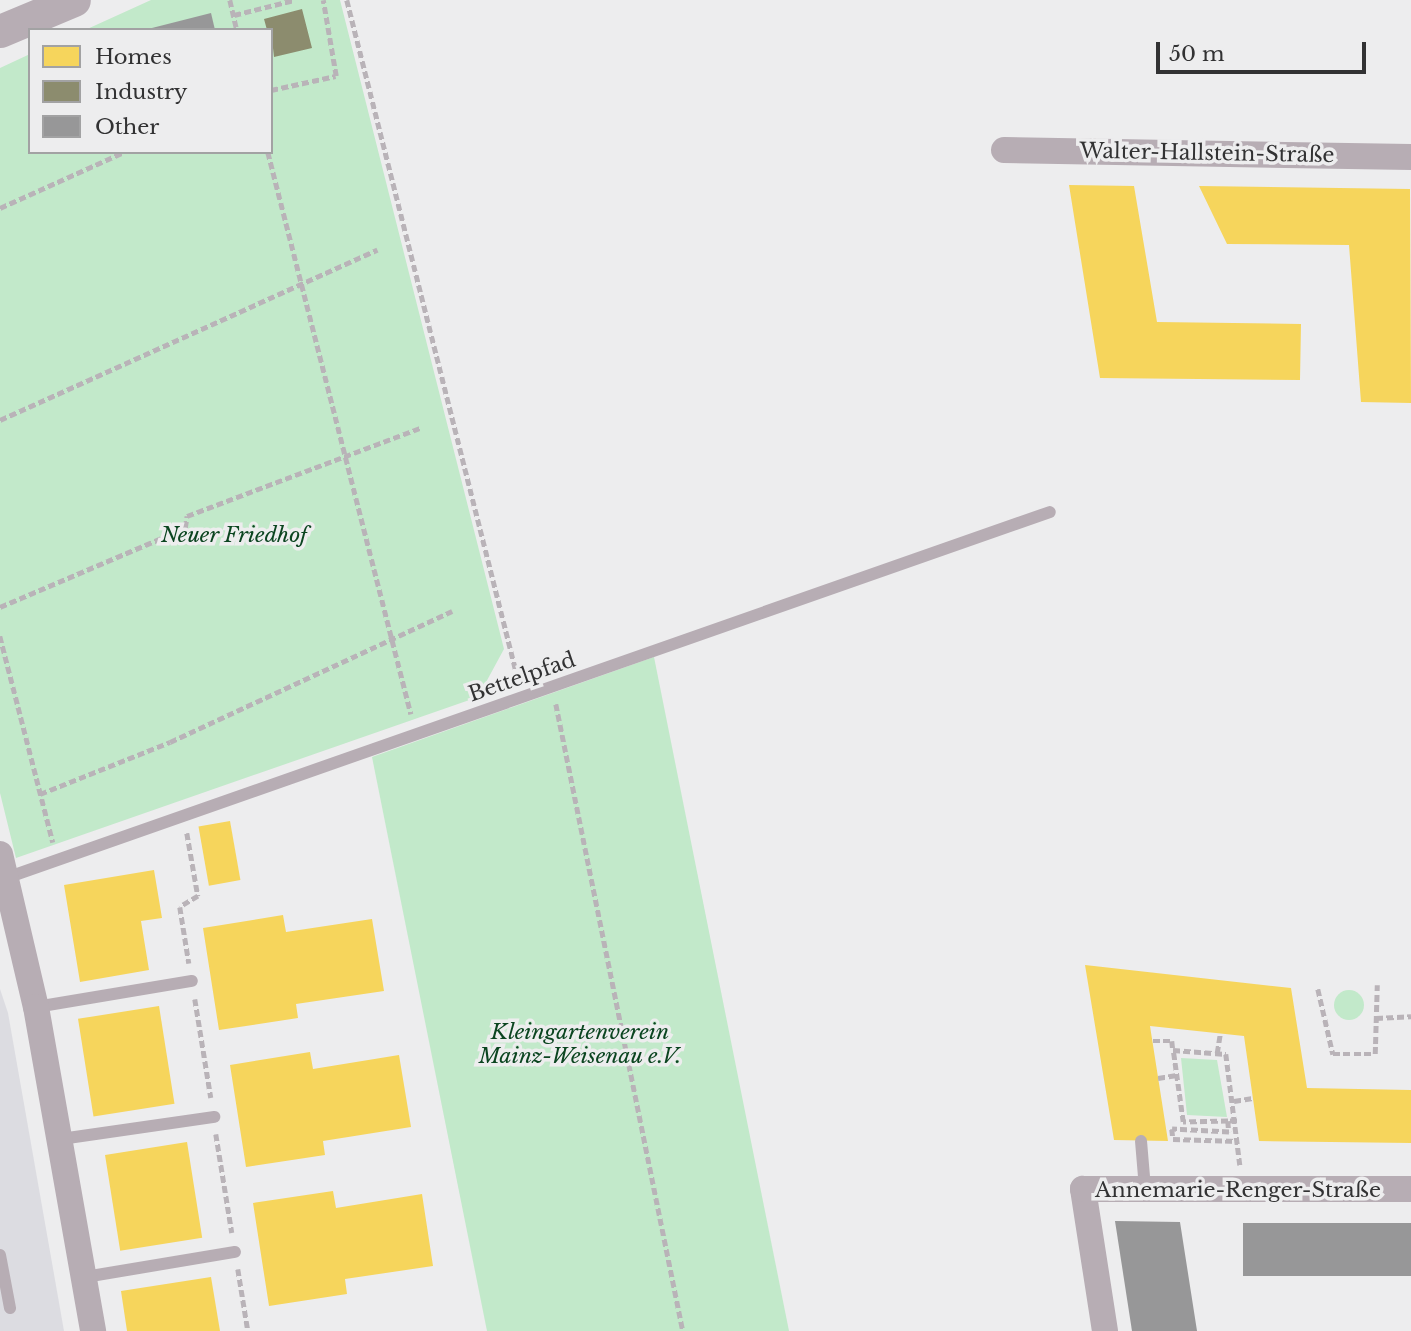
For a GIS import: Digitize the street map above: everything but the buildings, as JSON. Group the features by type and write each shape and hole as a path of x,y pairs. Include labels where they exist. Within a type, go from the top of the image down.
{"street":[{"path":"0,32 74,0"},
{"name":"Walter-Hallstein-Straße","path":"1004,150 1411,157"},
{"path":"3,866 7,912 36,1007 93,1331"},
{"name":"Annemarie-Renger-Straße","path":"1105,1331 1083,1189 1411,1189"}],"lane":[{"name":"Bettelpfad","path":"3,866 58,859 1050,512"},
{"path":"36,1007 192,981"},
{"path":"61,1139 214,1117"},
{"path":"1141,1141 1145,1189"},
{"path":"85,1277 235,1252"},
{"path":"0,1255 10,1308"}],"path":[{"path":"230,0 236,28"},
{"path":"233,15 294,0"},
{"path":"273,90 336,76 323,0"},
{"path":"347,0 523,696"},
{"path":"0,208 120,154"},
{"path":"269,154 416,734"},
{"path":"0,420 377,250"},
{"path":"0,607 185,528 187,516 345,454 420,428"},
{"path":"40,794 170,742 452,611"},
{"path":"0,636 58,859"},
{"path":"552,686 683,1331"},
{"path":"184,815 198,896 180,907 248,1331"},
{"path":"1318,989 1333,1054 1375,1054 1377,985"},
{"path":"1376,1018 1411,1016"},
{"path":"1217,1053 1220,1033"},
{"path":"1153,1041 1172,1041 1183,1122 1237,1121"},
{"path":"1173,1050 1226,1054 1238,1140 1173,1139 1172,1129 1228,1132 1228,1121"},
{"path":"1158,1078 1177,1075"},
{"path":"1234,1101 1253,1098"}],"shaded area":[{"path":"0,989 8,1013 64,1331 0,1331"}],"green space":[{"name":"Neuer Friedhof","path":"151,0 340,0 504,649 478,697 16,858 0,793 0,68 28,55 28,154 273,154 273,28 89,28"},
{"name":"Kleingartenverein Mainz-Weisenau e.V.","path":"654,657 789,1331 487,1331 372,757"},
{"path":"1349,990 1360,994 1364,1005 1360,1016 1349,1020 1338,1016 1334,1005 1338,994"},
{"path":"1181,1058 1217,1060 1227,1117 1187,1115"}]}
